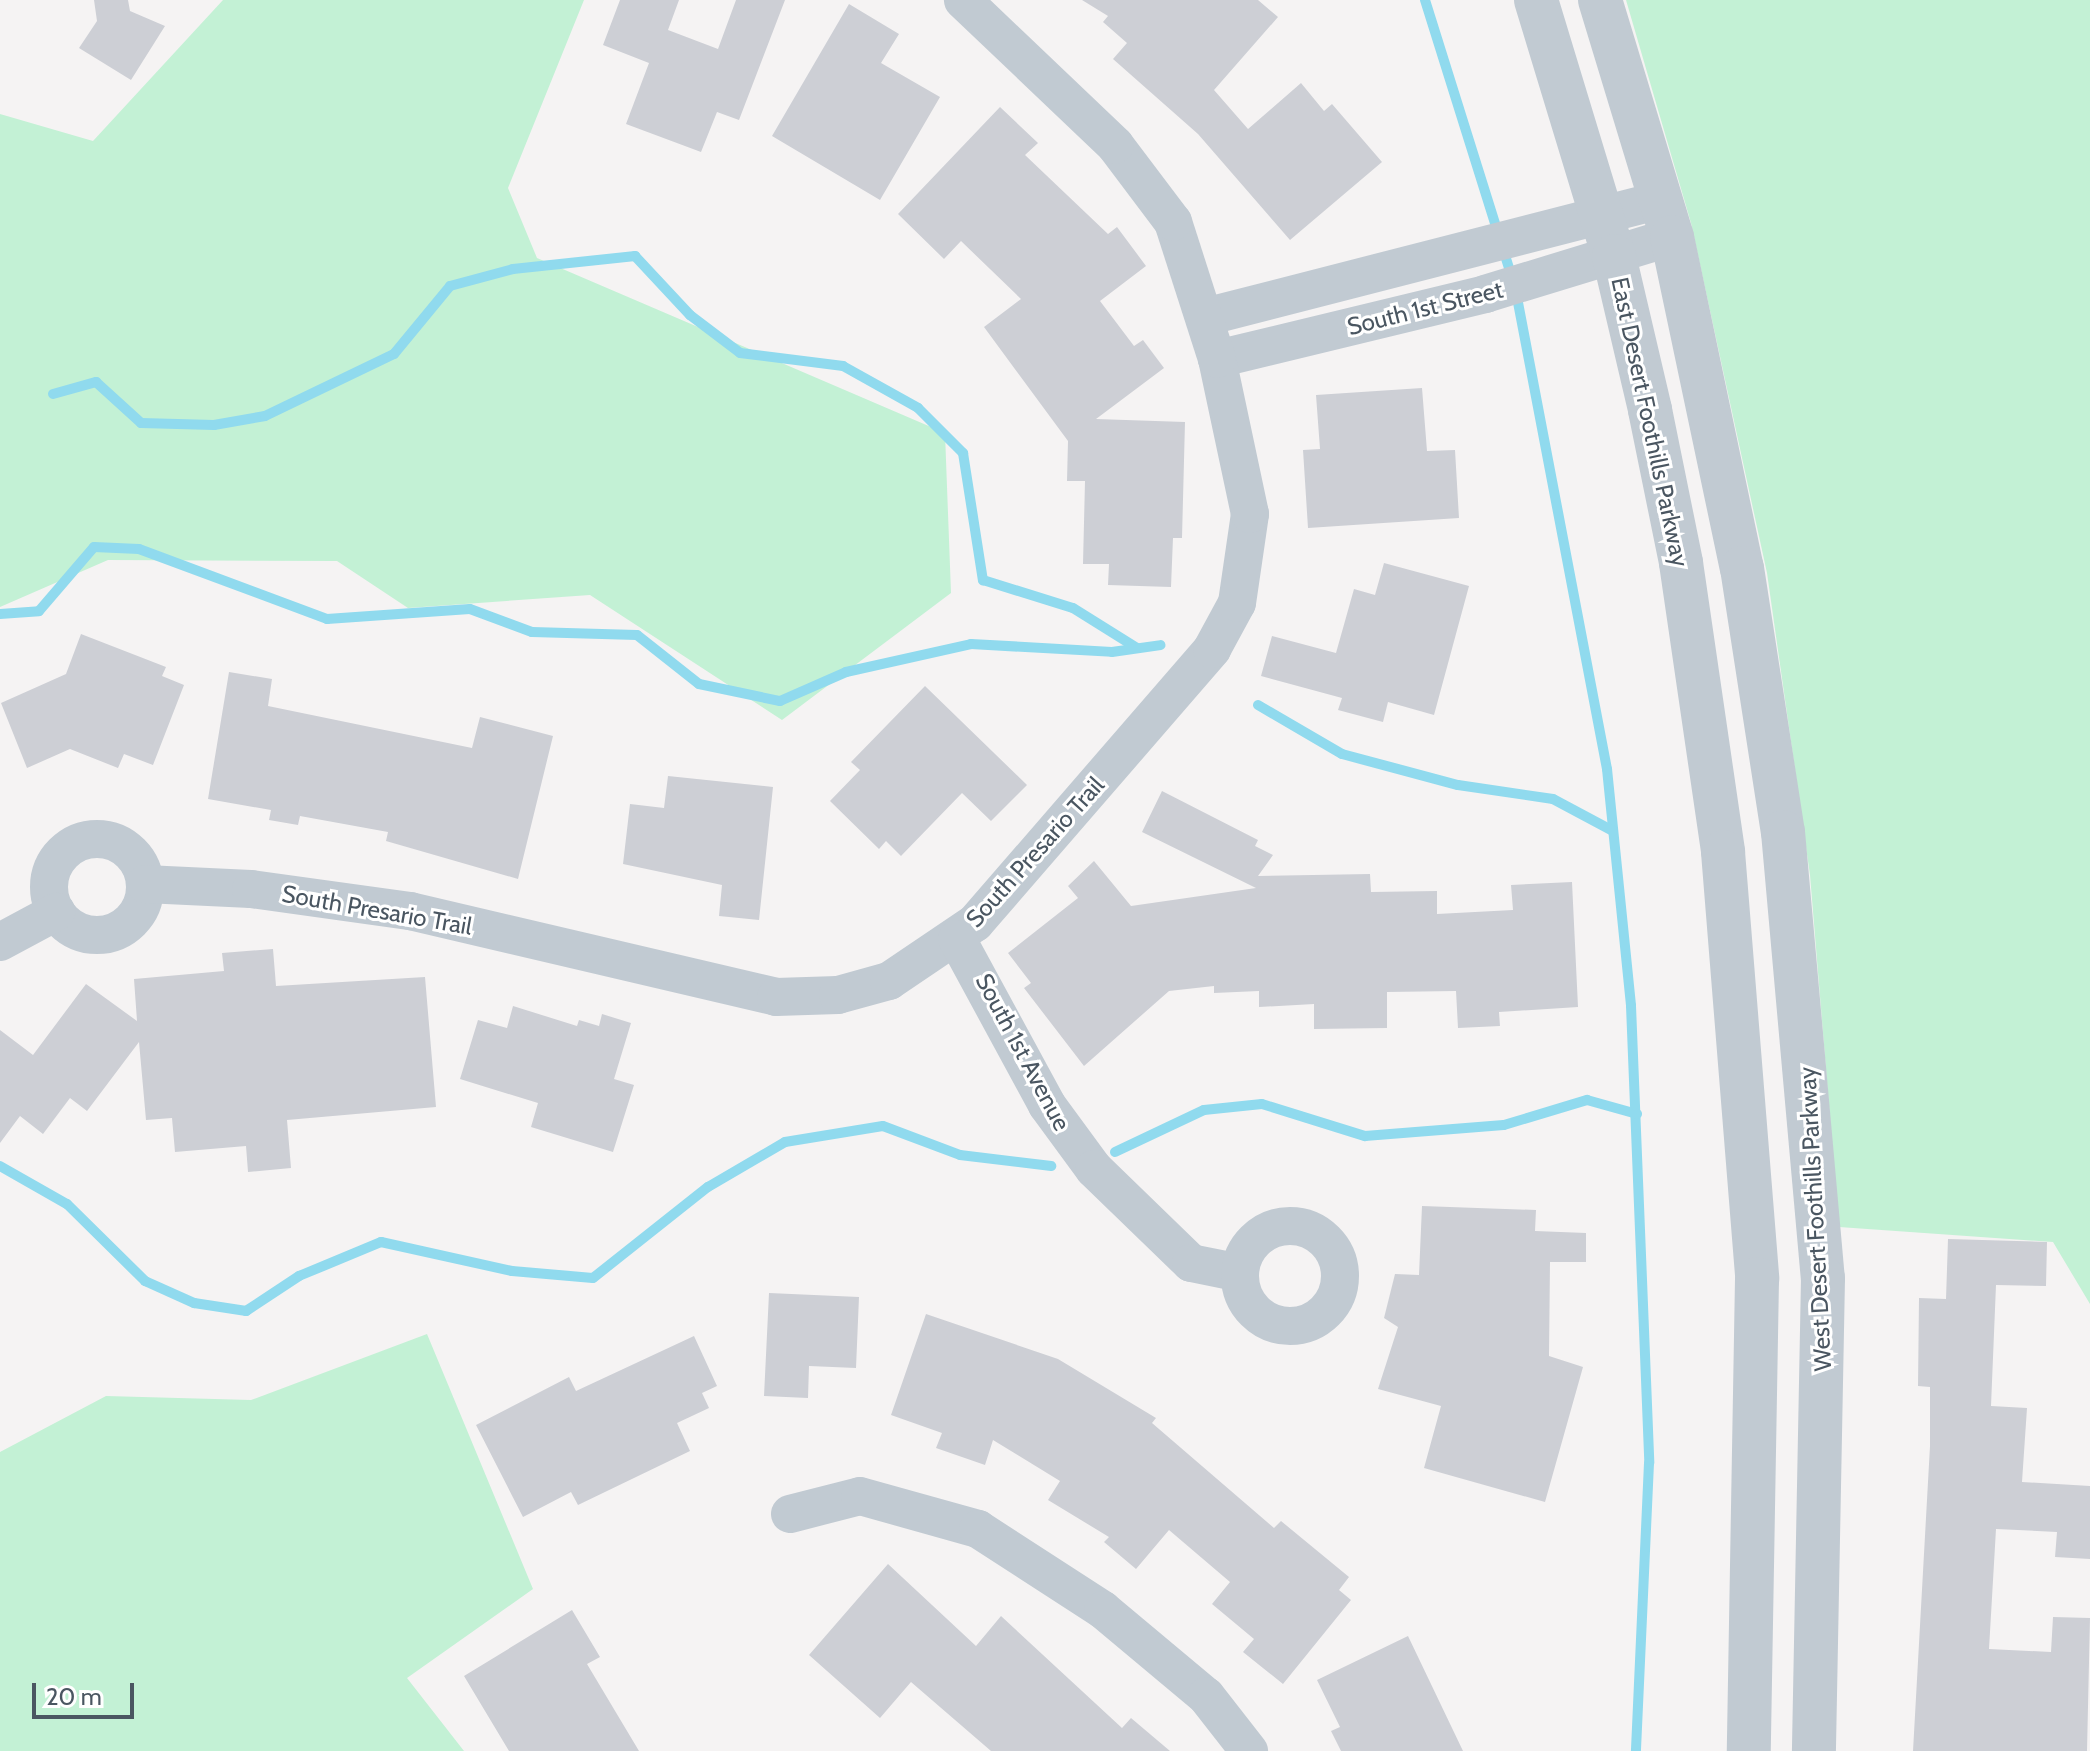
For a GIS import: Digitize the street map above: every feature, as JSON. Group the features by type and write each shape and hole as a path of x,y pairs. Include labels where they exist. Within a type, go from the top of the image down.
{"street":[{"path":"963,0 1039,65 1149,185 1173,222 1217,359"},
{"name":"East Desert Foothills Parkway","path":"1536,0 1614,256 1681,563 1723,852 1757,1279 1749,1751"},
{"path":"1600,0 1667,218"},
{"name":"South 1st Street","path":"1205,317 1602,214 1667,218"},
{"name":"South 1st Street","path":"1217,359 1485,294 1614,256 1667,218"},
{"name":"West Desert Foothills Parkway","path":"1667,218 1742,568 1783,832 1823,1278 1814,1751"},
{"name":"South Presario Trail","path":"145,884 251,889 410,911 776,997 838,995 889,981 957,939 1203,660 1237,603 1250,514 1217,359"},
{"path":"82,842 124,847 145,884 136,914 111,933 80,932 56,912 52,871 82,842"},
{"path":"0,942 56,912"},
{"name":"South 1st Avenue","path":"957,939 1047,1105 1094,1169 1191,1263 1240,1273"},
{"path":"790,1514 860,1496 978,1529 1103,1610 1206,1696 1249,1751"}],"green space":[{"path":"223,0 584,0 508,188 537,258 945,433 951,593 782,720 590,595 408,608 337,561 108,560 0,607 0,114 93,141"},
{"path":"1626,0 2090,0 2090,1304 2053,1242 1839,1227 1810,875 1767,573 1691,223"},
{"path":"427,1334 533,1589 407,1678 464,1751 0,1751 0,1452 106,1396 251,1400"}],"building":[{"path":"94,0 128,0 130,11 165,26 131,80 79,48 97,21"},
{"path":"620,0 679,0 668,30 718,49 736,0 785,0 739,120 717,112 701,152 626,124 649,63 603,45"},
{"path":"1082,0 1258,0 1278,17 1214,90 1248,129 1301,83 1324,111 1332,104 1382,162 1290,240 1198,134 1113,59 1127,43 1103,22 1108,16"},
{"path":"849,4 899,34 881,63 940,97 880,200 772,136"},
{"path":"1000,107 1038,143 1025,155 1108,234 1117,227 1146,266 1100,301 1134,346 1143,340 1164,368 1096,419 1185,422 1182,538 1173,538 1171,587 1108,585 1109,564 1083,564 1085,481 1067,481 1068,441 984,327 1021,299 961,241 944,259 898,214"},
{"path":"1422,388 1427,451 1455,450 1459,518 1308,528 1303,450 1320,449 1316,395"},
{"path":"1384,563 1469,586 1434,715 1388,702 1383,722 1338,710 1342,698 1261,676 1272,636 1336,653 1354,589 1375,595"},
{"path":"81,634 166,667 162,676 184,685 153,765 124,754 118,768 70,749 27,768 1,703 66,674"},
{"path":"229,672 272,679 268,706 472,748 480,717 553,736 518,879 386,841 388,832 300,816 298,825 269,820 271,810 208,799"},
{"path":"925,686 1027,785 991,821 962,793 901,856 886,841 879,849 830,801 860,770 851,762"},
{"path":"668,776 773,787 759,920 719,916 722,885 623,864 630,804 664,808"},
{"path":"1162,791 1258,840 1255,846 1273,855 1258,876 1370,874 1371,892 1437,891 1437,914 1513,910 1511,885 1572,882 1578,1007 1499,1012 1500,1026 1458,1028 1456,991 1387,992 1387,1028 1314,1029 1314,1004 1259,1007 1259,991 1214,993 1214,986 1169,991 1084,1066 1024,988 1031,983 1008,953 1078,898 1068,886 1094,861 1131,906 1256,888 1142,832"},
{"path":"273,949 276,986 425,977 436,1107 287,1120 291,1168 248,1172 246,1146 175,1152 172,1118 146,1120 139,1042 87,1111 70,1098 43,1134 20,1116 0,1143 0,1030 33,1055 86,984 137,1021 134,979 224,971 222,953"},
{"path":"513,1006 577,1026 579,1020 599,1026 602,1014 631,1023 614,1079 634,1085 613,1152 531,1127 538,1103 460,1079 478,1020 507,1028"},
{"path":"1422,1206 1536,1210 1535,1231 1586,1233 1586,1262 1550,1262 1549,1356 1583,1367 1545,1502 1424,1468 1441,1406 1378,1389 1398,1327 1384,1318 1395,1274 1419,1275"},
{"path":"1948,1239 2047,1242 2046,1286 1996,1285 1991,1406 2027,1408 2022,1482 2090,1486 2090,1559 2055,1557 2057,1532 1996,1529 1989,1649 2051,1652 2053,1617 2090,1618 2087,1751 1913,1751 1930,1446 1930,1387 1918,1386 1919,1298 1946,1299"},
{"path":"769,1293 859,1297 856,1368 809,1366 808,1398 764,1396"},
{"path":"926,1314 1058,1359 1156,1418 1152,1423 1274,1528 1281,1521 1349,1577 1339,1590 1351,1600 1283,1684 1243,1652 1254,1639 1212,1604 1230,1582 1169,1530 1136,1569 1104,1542 1109,1537 1048,1500 1060,1481 993,1440 985,1465 936,1448 942,1433 891,1415"},
{"path":"694,1336 717,1386 702,1393 709,1408 677,1423 690,1451 578,1505 571,1492 523,1517 476,1425 569,1377 576,1391"},
{"path":"888,1564 976,1646 1001,1616 1122,1728 1131,1718 1170,1751 991,1751 911,1682 880,1718 809,1655"},
{"path":"572,1610 600,1657 587,1664 639,1751 509,1751 464,1676"},
{"path":"1408,1636 1463,1751 1341,1751 1331,1731 1340,1727 1317,1680"}],"waterway":[{"path":"1425,0 1512,277"},
{"path":"53,394 96,382 141,423 214,425 265,416 394,354 450,286 513,269 635,256 690,315 740,353 843,366 918,408 963,453 983,580 1073,608 1137,648"},
{"path":"1516,292 1607,769 1631,1006 1649,1463 1636,1751"},
{"path":"0,614 39,611 94,547 139,549 327,619 470,609 532,632 637,635 699,684 780,701 846,672 971,644 1112,652 1161,645"},
{"path":"1258,705 1342,754 1458,785 1553,799 1613,831"},
{"path":"1115,1152 1204,1110 1262,1104 1365,1136 1504,1125 1587,1100 1637,1114"},
{"path":"0,1166 67,1204 145,1281 194,1303 246,1311 299,1276 381,1242 512,1271 593,1278 708,1187 785,1142 883,1126 960,1155 1051,1166"}]}
